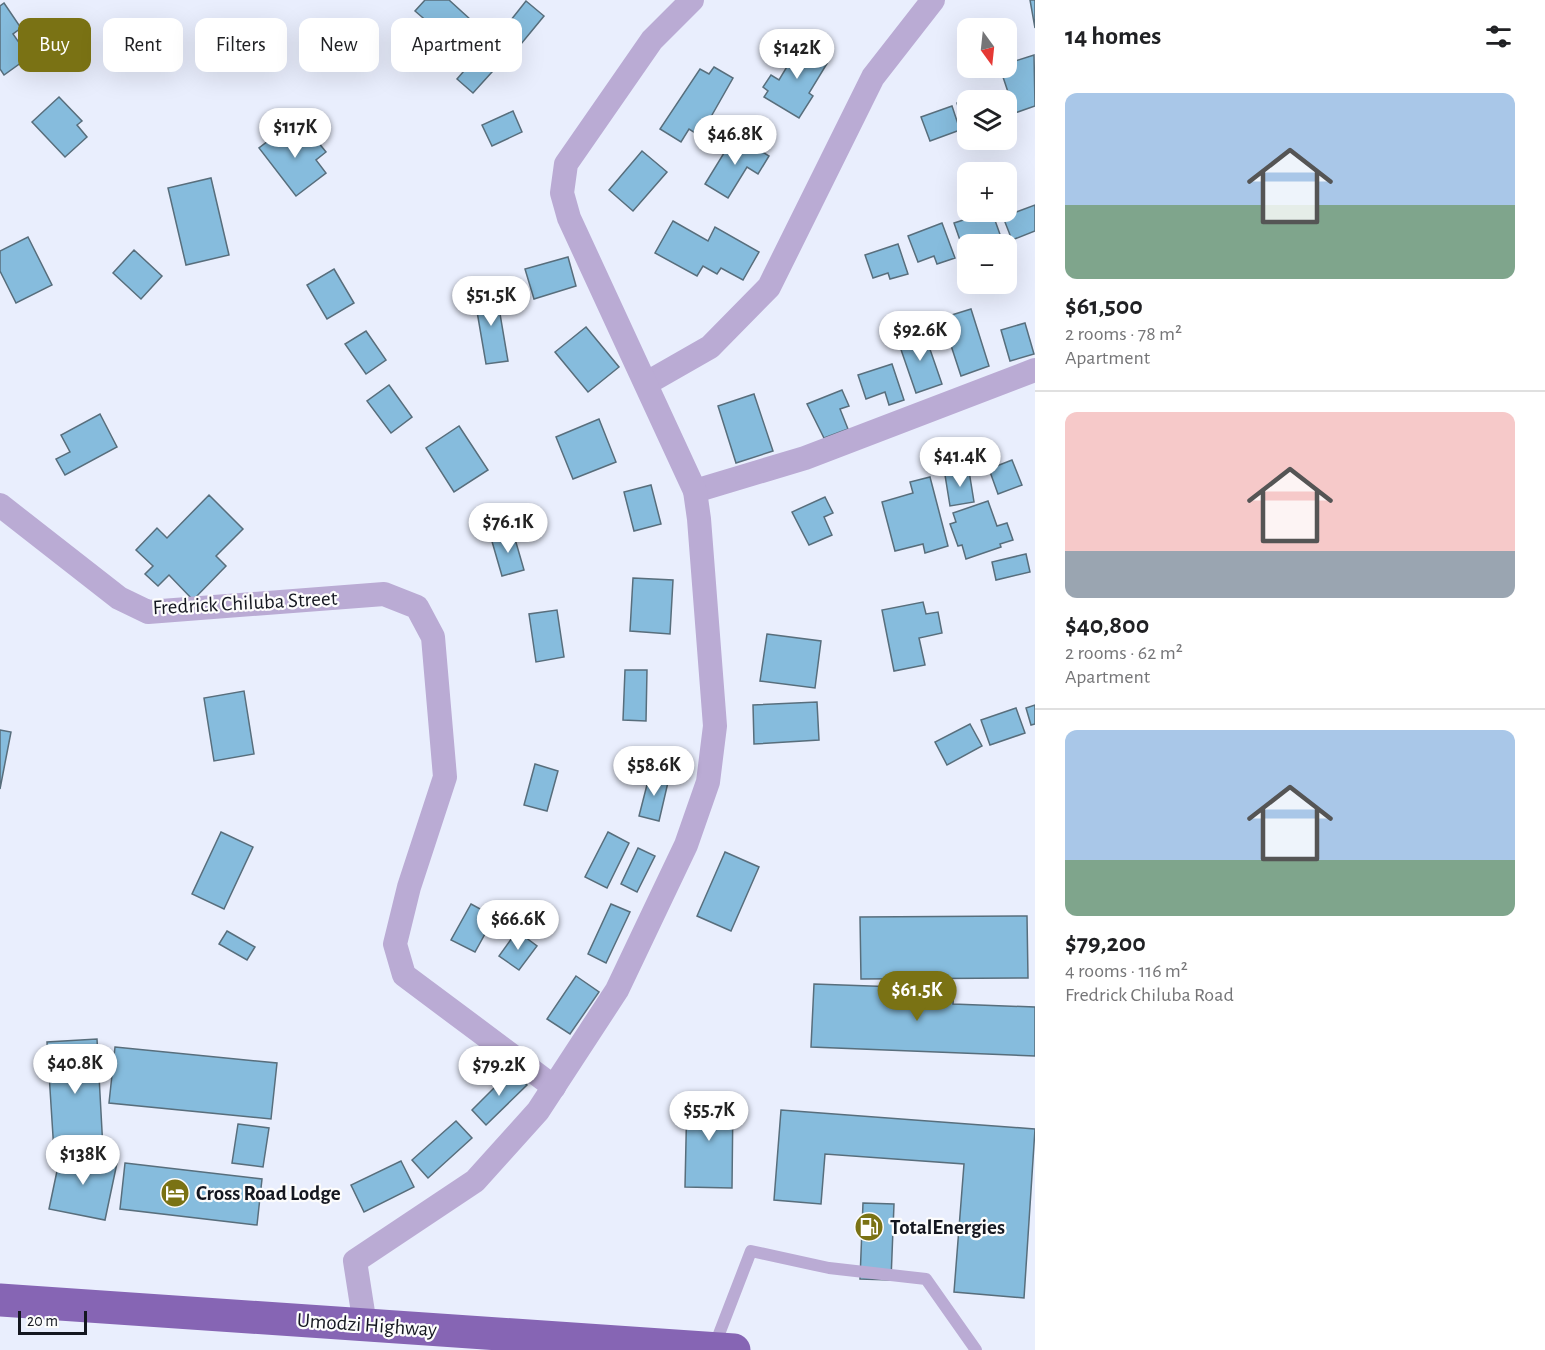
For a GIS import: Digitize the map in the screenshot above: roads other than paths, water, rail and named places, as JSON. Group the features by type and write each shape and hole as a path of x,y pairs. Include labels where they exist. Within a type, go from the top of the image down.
{"highway":[{"name":"Umodzi Highway","path":"0,1300 724,1349"}],"street":[{"path":"365,1325 355,1261 476,1181 538,1111 617,990 686,844 708,783 715,726 695,491 569,218 562,193 566,164 652,40 692,0"},
{"path":"647,383 710,347 769,288 873,77 933,0"},
{"path":"695,491 805,458 1035,370"},
{"name":"Fredrick Chiluba Street","path":"0,505 119,598 148,612 384,594 417,607 433,637 445,777 409,887 394,944 404,975 554,1087"}],"lane":[{"path":"724,1349 751,1251 829,1268 926,1279 976,1350"}],"place":[{"name":"Cross Road Lodge","path":"175,1193"},
{"name":"TotalEnergies","path":"869,1227"}]}
